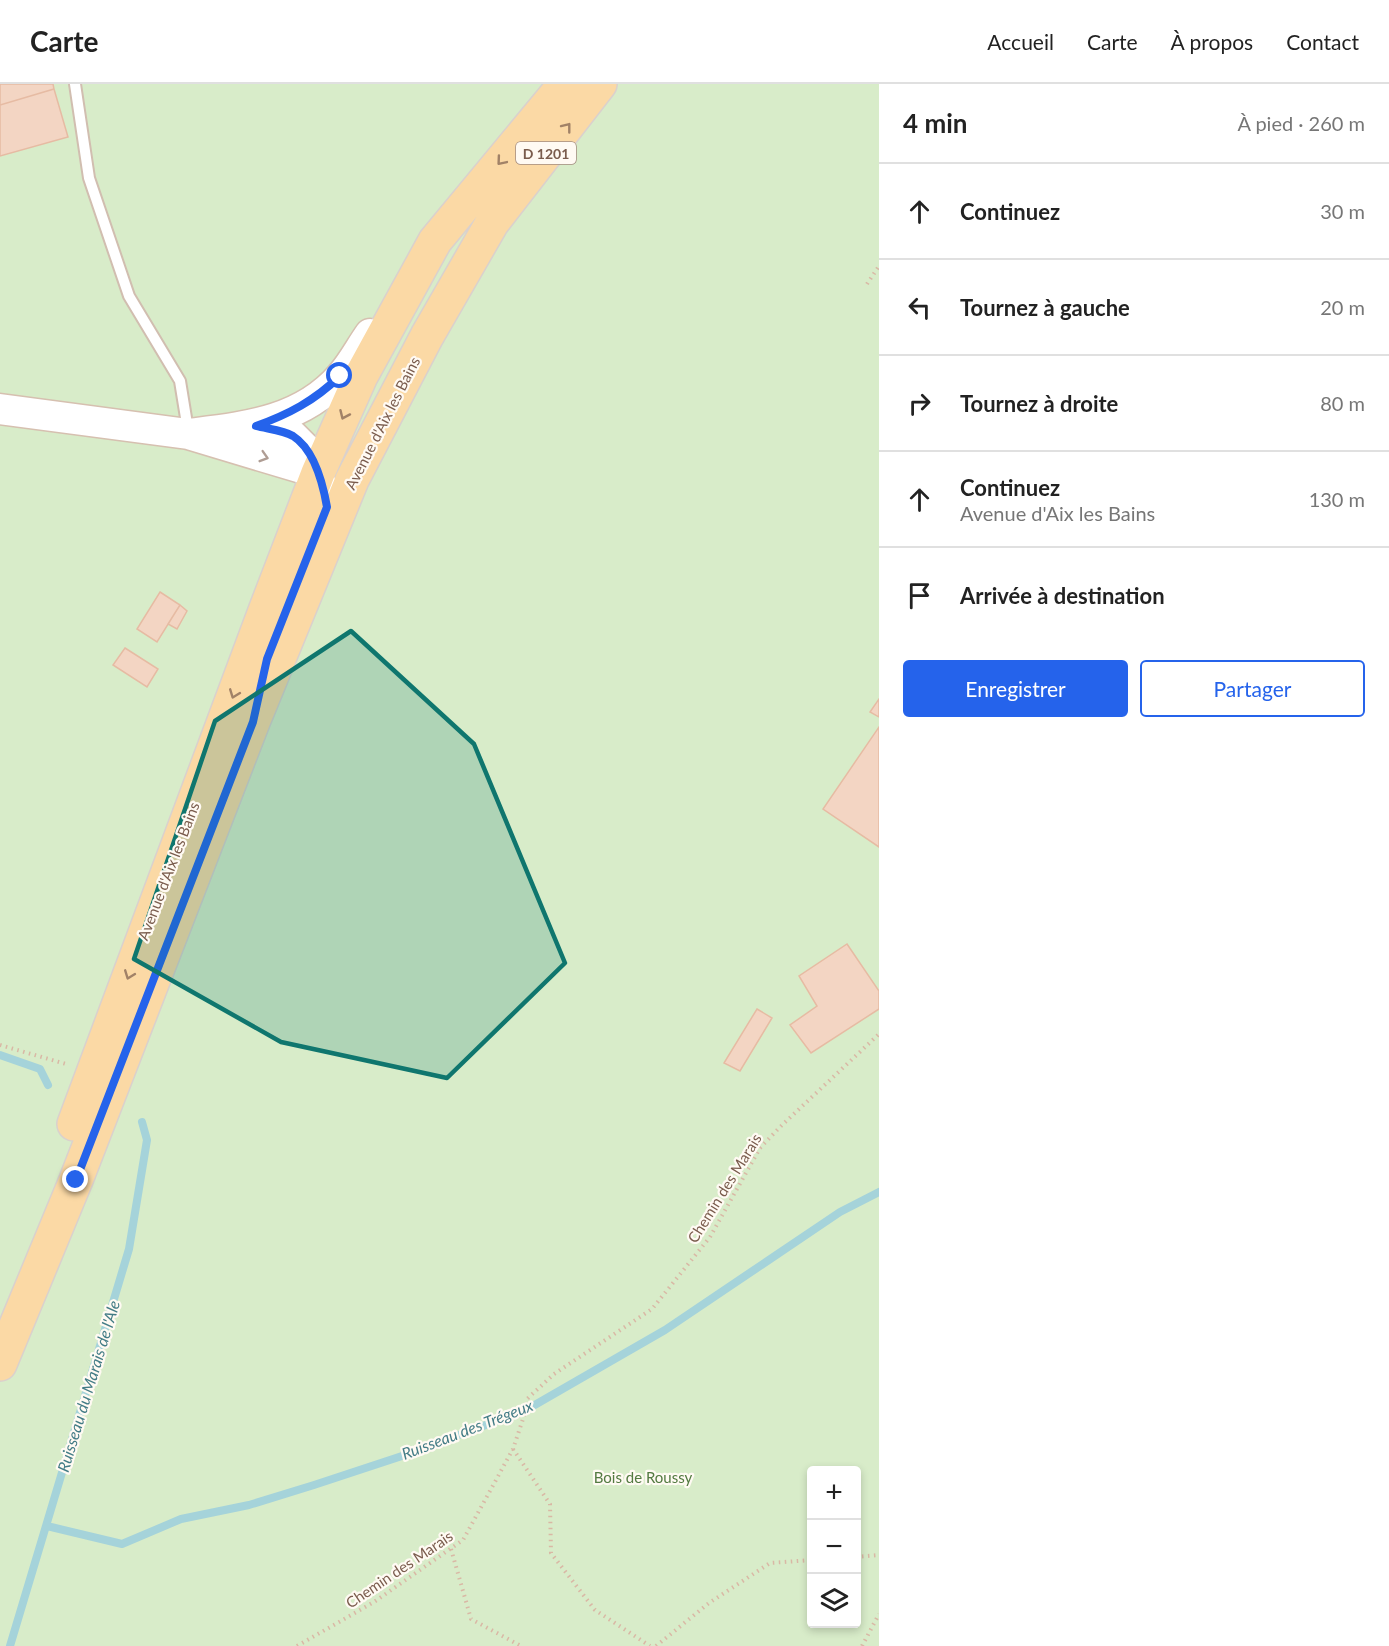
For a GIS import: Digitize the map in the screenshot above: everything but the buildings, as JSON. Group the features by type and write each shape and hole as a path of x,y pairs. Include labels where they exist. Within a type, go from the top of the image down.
{"main road":[{"name":"Avenue d'Aix les Bains","path":"0,1334 93,1071 318,473 361,376 435,241 565,84"},
{"name":"Avenue d'Aix les Bains","path":"0,1364 80,1170 253,722 352,480 427,336 492,223 600,84"},
{"path":"318,473 354,448 442,288 492,223"}],"street":[{"path":"188,434 256,426 291,413 319,397 340,376 435,241"},
{"path":"0,409 188,434 318,473"},
{"path":"253,722 267,659 327,507 318,473 307,450 292,435 256,426"}],"lane":[{"path":"75,84 89,178 129,296 180,381 188,434"}],"path":[{"path":"867,284 879,266"},
{"name":"Chemin des Marais","path":"297,1646 374,1602 464,1540 513,1449 526,1410 526,1399 554,1374 652,1309 710,1237 760,1148 780,1126 879,1034"},
{"path":"0,1046 93,1071"},
{"path":"513,1449 550,1504 551,1553 595,1610 650,1646"},
{"path":"451,1549 471,1619 522,1646"},
{"path":"861,1557 879,1555"},
{"path":"656,1646 710,1603 770,1563 807,1560"},
{"path":"862,1646 879,1614"}],"highlighted area":[{"path":"351,631 474,744 565,963 447,1078 281,1042 134,959 215,721"}],"green space":[{"name":"Bois de Roussy","path":"0,84 879,84 879,1646 0,1646"}],"waterway":[{"name":"Ruisseau du Marais de l'Ale","path":"0,1055 40,1069 48,1085"},
{"name":"Ruisseau du Marais de l'Ale","path":"10,1646 129,1249 147,1140 142,1122"},
{"name":"Ruisseau des Trégeux","path":"47,1526 122,1544 181,1519 249,1505 314,1485 405,1455 526,1410 665,1330 840,1212 879,1192"}],"route":[{"path":"76,1180 253,722 267,659 327,507 324,488 307,450 292,435 256,426 291,413 319,397 340,376"}]}
